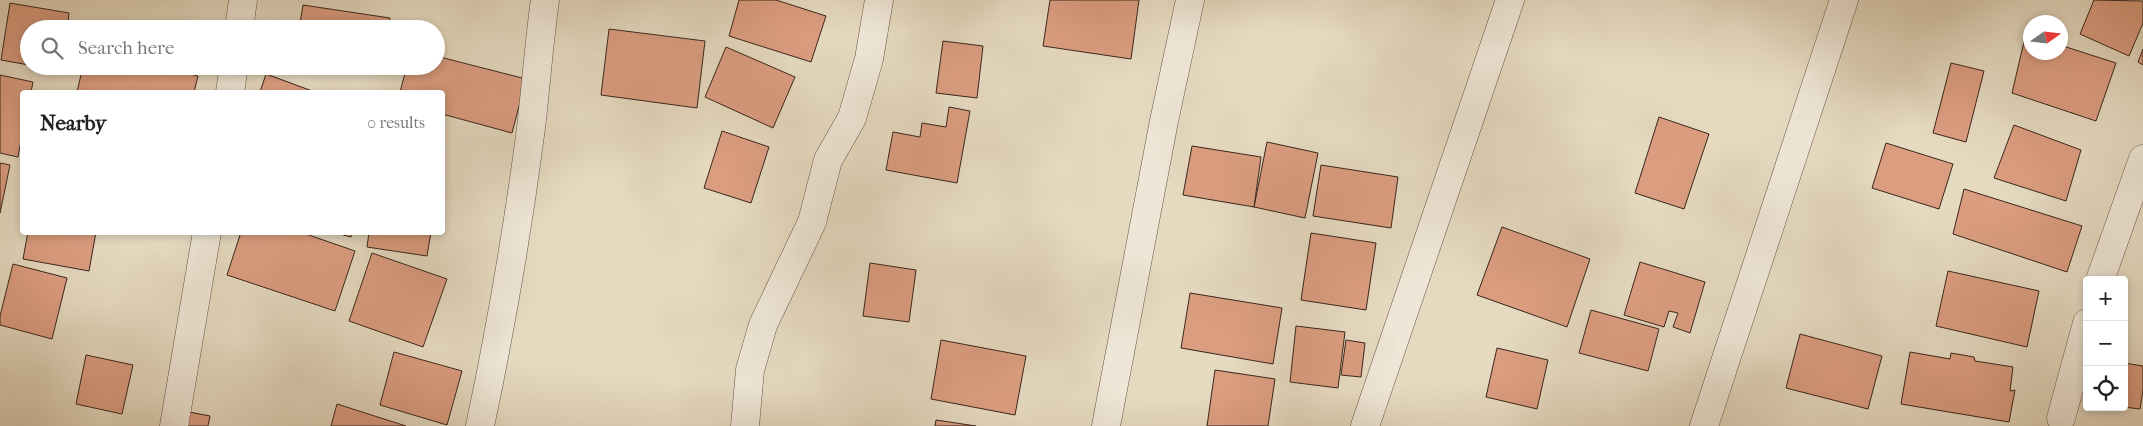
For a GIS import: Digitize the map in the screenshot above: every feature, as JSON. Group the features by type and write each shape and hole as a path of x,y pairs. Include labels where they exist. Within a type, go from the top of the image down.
{"street":[{"path":"240,20 243,0"},
{"path":"480,426 496,354 510,267 531,127 545,0"},
{"path":"745,426 750,370 763,325 812,222 828,160 852,118 869,59 879,0"},
{"path":"1106,426 1164,121 1190,0"},
{"path":"1365,426 1510,0"},
{"path":"1704,426 1844,0"},
{"path":"230,90 233,75"},
{"path":"2101,276 2143,159"},
{"path":"174,426 206,235"},
{"path":"2061,418 2083,338"}],"building":[{"path":"739,0 776,0 826,16 811,62 729,36"},
{"path":"1050,0 1139,0 1131,59 1043,46"},
{"path":"2094,0 2143,1 2143,23 2129,56 2080,34"},
{"path":"10,3 69,13 68,20 20,20 20,63 1,60"},
{"path":"303,5 390,18 390,20 300,20"},
{"path":"609,29 705,41 697,108 601,95"},
{"path":"943,41 983,46 977,98 936,93"},
{"path":"2023,46 2023,60 2068,60 2068,48 2116,63 2096,121 2012,93"},
{"path":"726,47 795,77 773,128 705,97"},
{"path":"2143,49 2143,65 2138,62"},
{"path":"445,58 526,79 512,133 445,115 445,90 401,90 405,75 445,75"},
{"path":"1951,63 1984,71 1966,142 1933,133"},
{"path":"0,75 33,82 31,90 20,90 20,146 18,157 0,153"},
{"path":"81,75 198,76 194,90 77,90"},
{"path":"266,75 269,75 310,90 261,90"},
{"path":"949,107 970,111 957,183 886,170 893,132 920,137 922,123 946,127"},
{"path":"1659,117 1709,134 1684,209 1635,193"},
{"path":"2014,125 2081,150 2066,201 1994,178"},
{"path":"722,131 769,147 751,203 704,188"},
{"path":"1267,142 1318,153 1305,218 1254,207"},
{"path":"1886,143 1953,164 1939,209 1872,188"},
{"path":"1192,146 1261,157 1254,207 1183,195"},
{"path":"0,163 10,165 0,213"},
{"path":"1321,165 1398,177 1391,228 1313,216"},
{"path":"1964,189 2082,226 2067,272 1953,234"},
{"path":"1502,227 1590,259 1567,327 1477,295"},
{"path":"1311,233 1376,243 1366,310 1301,300"},
{"path":"27,235 95,235 89,271 23,259"},
{"path":"240,235 309,235 355,251 335,311 227,275"},
{"path":"369,235 430,235 427,256 367,247"},
{"path":"372,253 447,279 423,347 349,321"},
{"path":"1640,262 1705,282 1690,333 1673,327 1678,313 1669,311 1664,327 1624,315"},
{"path":"870,263 916,270 909,322 863,316"},
{"path":"13,264 67,278 52,339 0,325 0,316"},
{"path":"1948,271 2039,291 2027,347 1936,326"},
{"path":"1190,293 1282,308 1273,364 1181,348"},
{"path":"1591,310 1659,329 1648,371 1579,353"},
{"path":"1296,326 1345,332 1338,388 1290,382"},
{"path":"1800,334 1882,356 1868,409 1786,388"},
{"path":"941,340 1026,356 1015,415 931,399"},
{"path":"1346,340 1365,343 1361,377 1341,375"},
{"path":"1497,348 1548,360 1537,409 1486,397"},
{"path":"394,352 462,371 447,425 380,405"},
{"path":"1910,352 1950,359 1951,353 1974,357 1975,361 2013,367 2010,391 2015,390 2009,422 1901,404"},
{"path":"86,355 133,365 122,414 76,404"},
{"path":"2128,364 2143,366 2143,390 2140,409 2128,408"},
{"path":"1215,370 1275,379 1268,426 1207,426"},
{"path":"337,404 406,426 331,426"},
{"path":"184,411 210,416 208,426 182,426"},
{"path":"936,420 976,426 935,426"}]}
